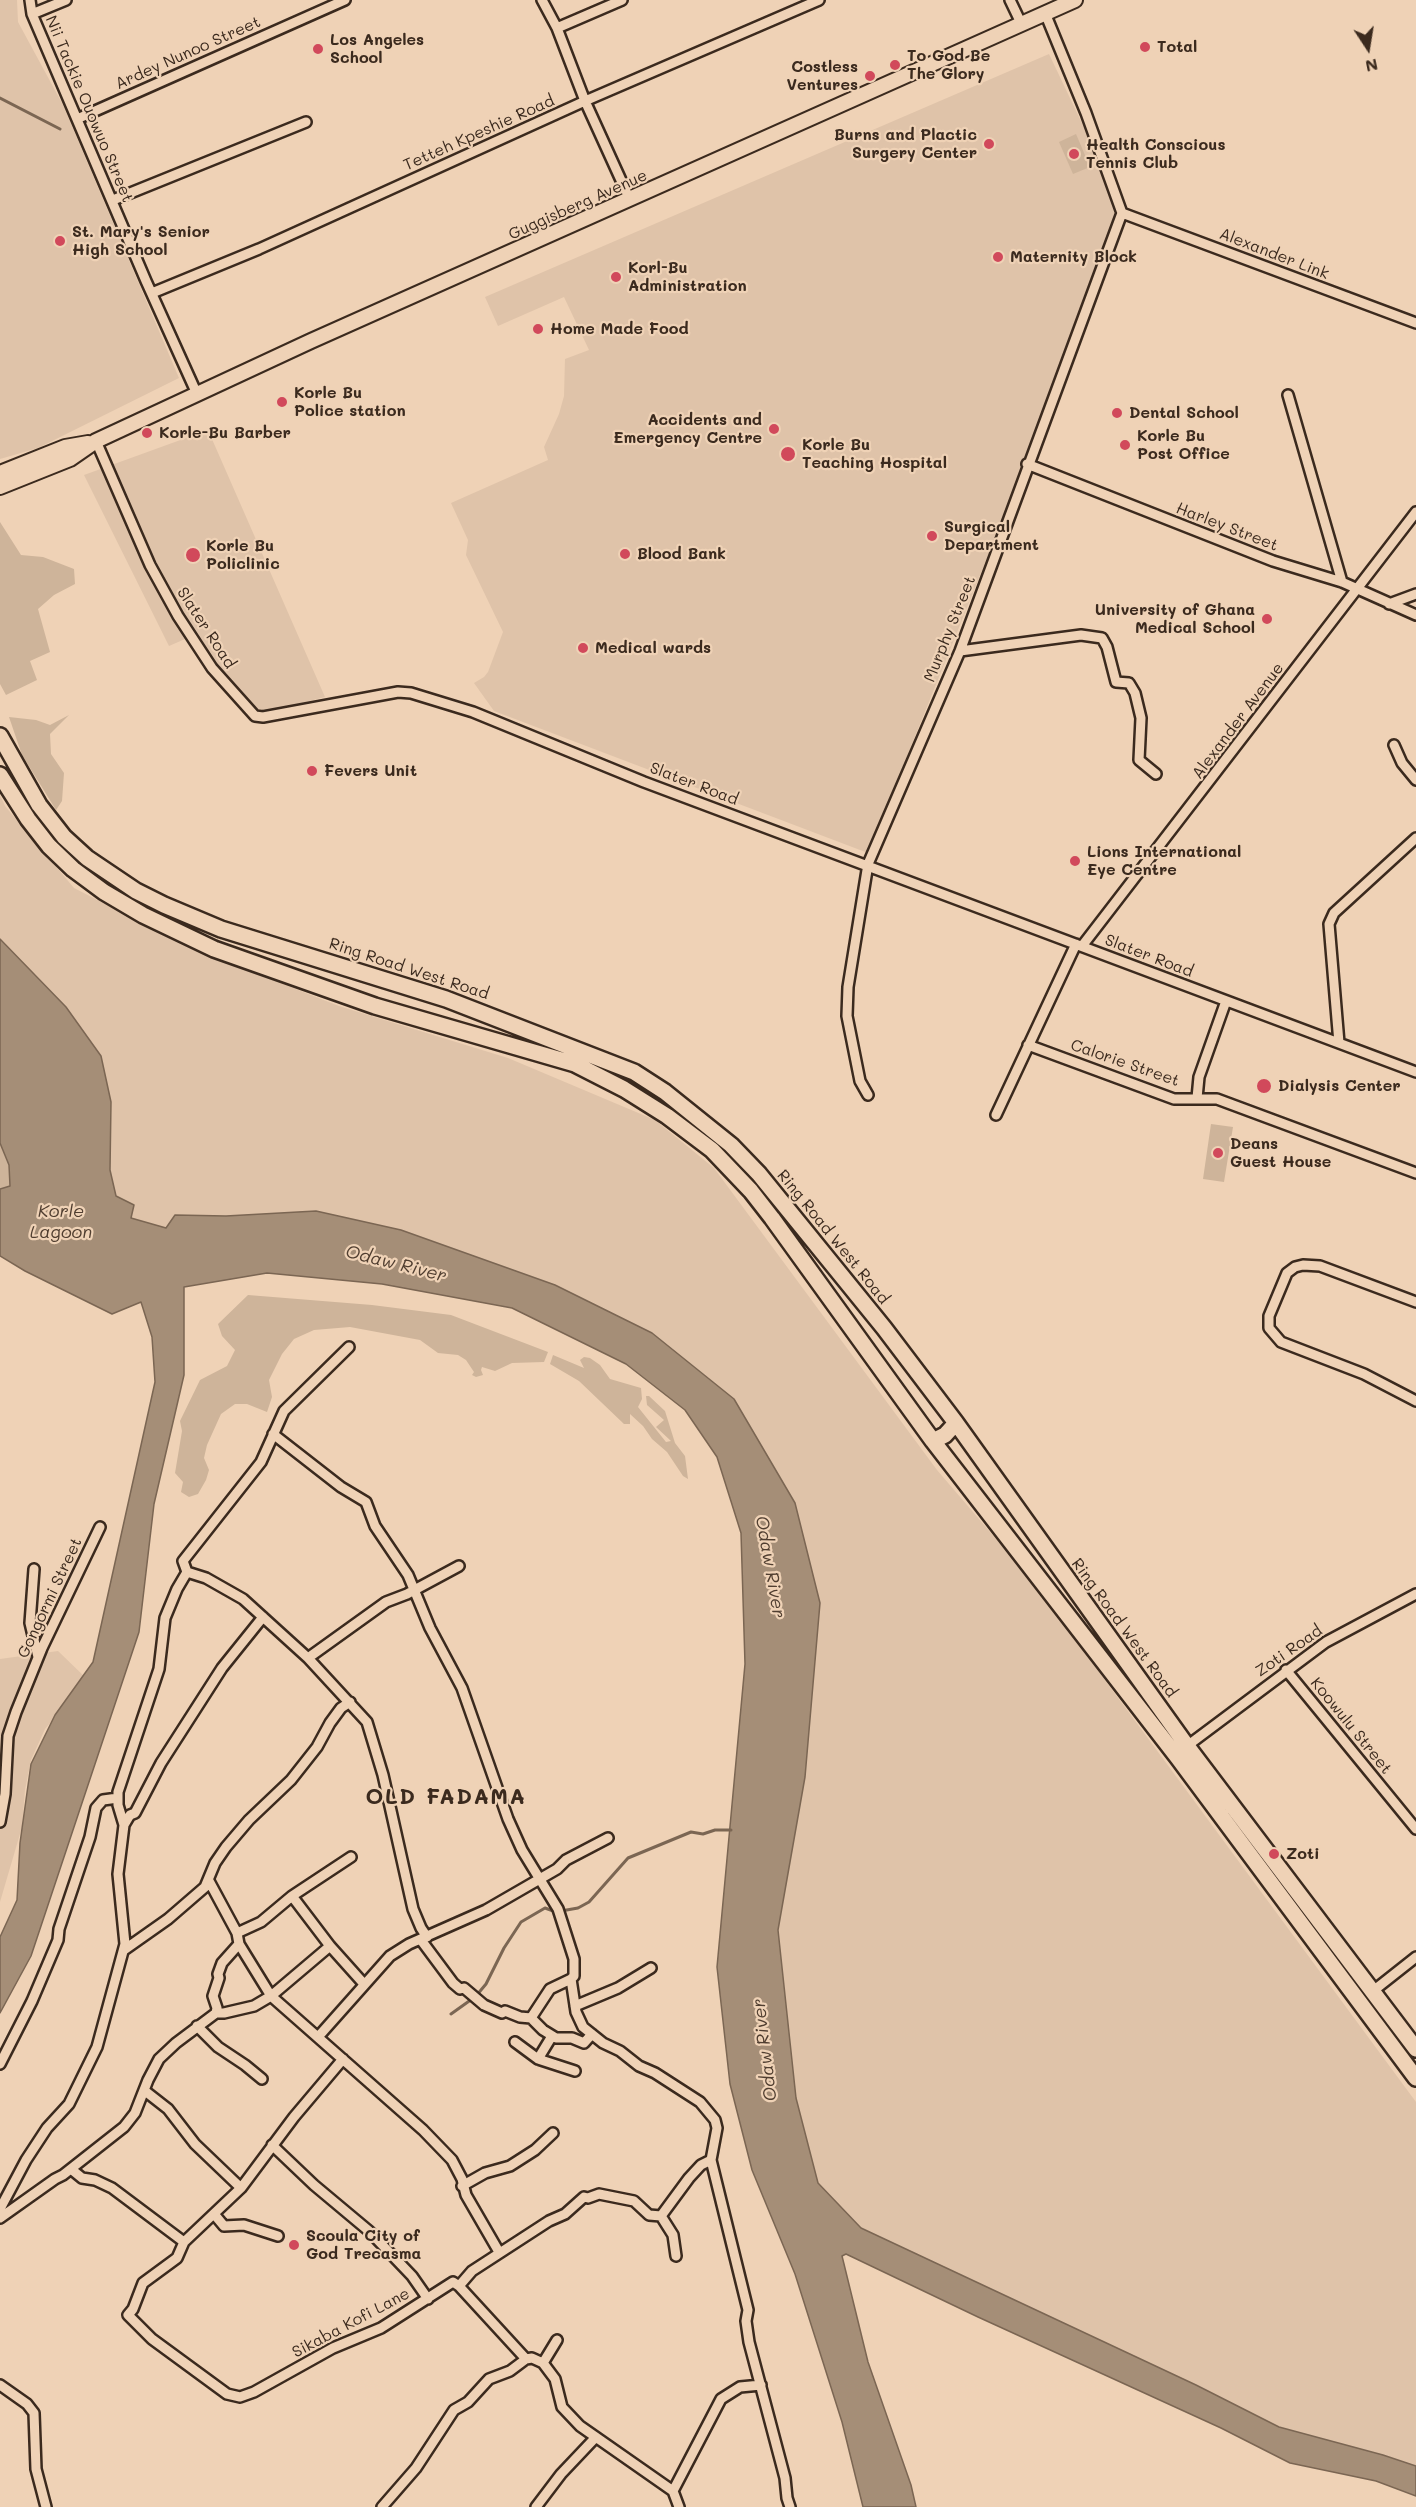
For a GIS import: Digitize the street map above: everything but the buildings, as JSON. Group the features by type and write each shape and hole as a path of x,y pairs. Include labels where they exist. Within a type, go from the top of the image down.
{"main road":[{"name":"Guggisberg Avenue","path":"0,487 70,459 96,441 197,394 1075,0"},
{"name":"Guggisberg Avenue","path":"0,473 65,447 96,441"},
{"name":"Ring Road West Road","path":"0,736 39,806 64,837 87,858 136,891 221,929 397,983 505,1021 634,1072 665,1092 731,1145 759,1174 884,1328 956,1423 1187,1746 1416,2049"},
{"path":"0,775 28,819 57,854 104,892 143,915 214,949 375,1006 575,1064 624,1089 688,1130 712,1150 751,1191 933,1442 1178,1758 1416,2078"},
{"path":"933,1442 945,1435 956,1423"}],"street":[{"name":"Nii Tackie Ouowuo Street","path":"30,0 32,14 197,394"},
{"path":"32,14 66,0"},
{"name":"Ardey Nunoo Street","path":"77,119 345,0"},
{"path":"542,0 557,28 585,101 630,200"},
{"path":"557,28 622,0"},
{"name":"Tetteh Kpeshie Road","path":"152,293 259,249 585,101 819,0"},
{"path":"1010,0 1021,24"},
{"path":"1045,13 1086,113 1122,213"},
{"path":"113,200 306,122"},
{"name":"Alexander Link","path":"1122,213 1416,323"},
{"name":"Murphy Street","path":"868,1095 860,1081 847,1016 848,987 868,864 960,651 1122,213"},
{"path":"1288,395 1341,582"},
{"name":"Slater Road","path":"96,441 150,565 178,616 212,668 255,716 263,717 398,692 411,693 473,712 636,778 1416,1072"},
{"name":"Harley Street","path":"1028,464 1229,544 1341,582 1416,615"},
{"name":"Alexander Avenue","path":"996,1115 1028,1045 1079,945 1416,512"},
{"path":"1389,604 1416,594"},
{"path":"960,651 1081,634 1102,638 1107,647 1116,682 1130,683 1135,693 1141,718 1139,760 1156,774"},
{"path":"1395,745 1402,763 1416,780"},
{"path":"1339,1043 1329,924 1334,913 1416,838"},
{"path":"1197,1098 1199,1077 1226,1001"},
{"name":"Calorie Street","path":"1028,1045 1174,1099 1218,1099 1416,1173"},
{"path":"1416,1302 1320,1266 1303,1265 1287,1273 1269,1316 1269,1328 1281,1342 1364,1374 1416,1401"},
{"path":"0,2209 26,2160 47,2128 69,2104 97,2047 124,1950 118,1874 124,1825 118,1798 159,1669 165,1618 187,1572 183,1561 261,1462 267,1448 276,1437 284,1411 349,1347"},
{"path":"276,1437 341,1487 366,1502 375,1526 408,1575 430,1628 462,1688 508,1819 522,1850 558,1909 574,1959 574,1976 550,1989 531,2018"},
{"name":"Gongormi Street","path":"0,1822 5,1794 8,1736 38,1657 100,1527"},
{"path":"308,1658 386,1602 407,1594 459,1566"},
{"path":"34,1569 30,1623 38,1657"},
{"path":"187,1572 221,1585 243,1599 308,1658 362,1713 373,1736 407,1887 424,1939 444,1973 460,1989 464,1988 474,1998 500,2012 505,2011 520,2017 531,2018 552,2036 572,2038 584,2043 592,2034"},
{"name":"Zoti Road","path":"1187,1746 1326,1642 1416,1594"},
{"path":"124,1825 130,1815 135,1813 161,1763 222,1668 263,1617"},
{"name":"Koowulu Street","path":"1286,1670 1416,1829"},
{"path":"124,1950 168,1919 209,1881 215,1863 226,1847 249,1820 291,1780 317,1748 341,1708 350,1702"},
{"path":"0,2064 32,2001 58,1940 59,1929 90,1838 96,1808 103,1800 118,1798"},
{"path":"318,2037 390,1956 409,1944 486,1910 557,1869 566,1860 608,1838"},
{"path":"237,1933 261,1922 292,1896 351,1857"},
{"path":"209,1881 237,1933 239,1944 271,1996 434,2140 452,2160 478,2218 499,2252"},
{"path":"292,1896 330,1946 364,1984"},
{"path":"216,2013 218,2008 213,1996 219,1978 218,1974 222,1964 239,1944"},
{"path":"0,2218 71,2169 124,2127 135,2113 148,2079 159,2059 197,2026 216,2013 254,2006 271,1996 330,1946"},
{"path":"1373,1991 1416,1956"},
{"path":"575,2006 618,1988 651,1968"},
{"path":"571,1979 575,2006 583,2027 706,2108 717,2128 711,2160 748,2310 746,2321 749,2342 786,2478 790,2507"},
{"path":"197,2026 218,2047 262,2079"},
{"path":"538,2059 552,2036"},
{"path":"515,2043 538,2059 574,2072"},
{"path":"71,2169 82,2178 95,2180 112,2188 184,2242 241,2188 294,2117 343,2060"},
{"path":"145,2091 168,2109 195,2144 241,2188"},
{"path":"462,2186 485,2173 510,2166 535,2150 554,2133"},
{"path":"273,2145 314,2185 369,2231 412,2277 428,2299"},
{"path":"676,2256 673,2235 661,2216 689,2178 711,2160"},
{"name":"Sikaba Kofi Lane","path":"184,2242 177,2258 143,2283 136,2303 128,2315 152,2339 233,2397 240,2397 255,2392 333,2349 381,2328 453,2282 459,2286 472,2271 549,2220 565,2214 584,2197 599,2194 634,2201 649,2215 661,2216"},
{"path":"214,2214 224,2226 244,2225 278,2236"},
{"path":"459,2286 526,2359"},
{"path":"543,2363 557,2340"},
{"path":"382,2507 416,2468 454,2410 468,2402 489,2379 510,2371 526,2359 532,2358 543,2363 555,2379 562,2407 580,2426 673,2491 680,2507"},
{"path":"0,2385 27,2404 34,2413 36,2469 46,2507"},
{"path":"673,2491 721,2399 740,2387 761,2385"},
{"path":"536,2507 561,2474 596,2437"}],"shaded area":[{"name":"St. Mary's Senior High School","path":"0,0 17,0 18,22 63,105 179,378 38,448 0,459"},
{"name":"Korle Bu Teaching Hospital","path":"1049,54 1118,199 1120,228 868,853 494,711 474,683 488,672 503,632 466,555 468,540 451,503 548,460 544,447 559,414 564,396 565,359 589,350 564,297 498,326 485,297"},
{"name":"Health Conscious Tennis Club","path":"1076,134 1090,167 1073,174 1059,142"},
{"name":"Korle Bu Policlinic","path":"208,430 325,697 258,714 213,673 192,636 169,646 84,475"},
{"path":"0,522 21,555 43,557 74,569 75,584 54,595 38,609 50,652 30,661 37,680 6,695 0,684"},
{"path":"69,715 50,734 51,754 64,773 62,801 56,810 22,755 9,717 36,720 50,725"},
{"path":"0,795 5,806 74,888 189,947 339,1006 508,1058 655,1120 714,1168 937,1470 1032,1581 1416,2102 1416,2466 1279,2427 1196,2385 861,2228 818,2183 796,2098 778,1930 805,1777 795,1503 734,1399 652,1333 555,1285 401,1230 226,1216 175,1215 166,1228 131,1218 116,1196 110,1170 111,1102 0,939"},
{"name":"Deans Guest House","path":"1211,1124 1233,1127 1224,1182 1203,1179"},
{"path":"0,1143 9,1165 10,1187 0,1189"},
{"path":"248,1295 372,1305 451,1315 548,1352 544,1362 512,1363 495,1371 482,1367 483,1375 476,1377 472,1375 474,1372 466,1360 458,1355 438,1353 420,1340 350,1327 314,1330 294,1339 282,1354 269,1380 272,1397 267,1412 247,1404 235,1404 221,1414 207,1445 204,1458 209,1470 206,1480 198,1494 189,1497 181,1492 183,1482 175,1473 182,1431 180,1421 200,1380 227,1366 235,1350 222,1336 218,1324"},
{"path":"553,1355 584,1368 580,1360 584,1357 590,1358 600,1365 610,1379 641,1388 642,1399 638,1407 666,1442 671,1441 656,1427 664,1420 647,1405 646,1396 649,1396 665,1411 675,1443 685,1456 688,1479 683,1476 667,1452 630,1414 630,1424 624,1424 579,1381 550,1364"},
{"path":"58,1651 87,1679 45,1729 31,1760 25,1790 22,1827 0,1902 0,1659"}],"water":[{"path":"0,939 66,1007 101,1056 111,1102 110,1170 116,1196 134,1205 131,1218 166,1228 175,1215 226,1216 316,1211 401,1230 555,1285 652,1333 734,1399 795,1503 820,1603 805,1777 778,1930 796,2098 818,2183 861,2228 1196,2385 1279,2427 1416,2466 1416,2496 1376,2481 1290,2463 1221,2428 846,2254 842,2256 868,2362 911,2485 916,2507 863,2507 842,2422 795,2274 752,2170 730,2084 717,1967 745,1664 741,1533 717,1457 685,1410 626,1364 512,1308 382,1284 267,1273 184,1287 184,1375 154,1504 139,1632 31,1956 0,2013 0,1937 17,1900 20,1843 31,1764 55,1715 93,1662 155,1382 152,1337 141,1302 112,1314 25,1271 0,1256 0,1189 10,1186 9,1165 0,1143"}],"waterway":[{"path":"0,98 60,129"},
{"path":"561,1911 578,1908 589,1902 628,1858 691,1832 703,1834 715,1830 731,1830"},
{"path":"476,1996 486,1984 504,1948 521,1922 545,1908 556,1912"},
{"path":"451,2014 472,1999"}],"place":[{"name":"Total","path":"1145,47"},
{"name":"Los Angeles School","path":"318,49"},
{"name":"To God Be The Glory","path":"895,65"},
{"name":"Costless Ventures","path":"870,76"},
{"name":"Burns and Plactic Surgery Center","path":"989,144"},
{"name":"Health Conscious Tennis Club","path":"1074,154"},
{"name":"St. Mary's Senior High School","path":"60,241"},
{"name":"Maternity Block","path":"998,257"},
{"name":"Korl-Bu Administration","path":"616,277"},
{"name":"Home Made Food","path":"538,329"},
{"name":"Korle Bu Police station","path":"282,402"},
{"name":"Dental School","path":"1117,413"},
{"name":"Accidents and Emergency Centre","path":"774,429"},
{"name":"Korle-Bu Barber","path":"147,433"},
{"name":"Korle Bu Post Office","path":"1125,445"},
{"name":"Korle Bu Teaching Hospital","path":"788,454"},
{"name":"Surgical Department","path":"932,536"},
{"name":"Blood Bank","path":"625,554"},
{"name":"Korle Bu Policlinic","path":"193,555"},
{"name":"University of Ghana Medical School","path":"1267,619"},
{"name":"Medical wards","path":"583,648"},
{"name":"Fevers Unit","path":"312,771"},
{"name":"Lions International Eye Centre","path":"1075,861"},
{"name":"Dialysis Center","path":"1264,1086"},
{"name":"Deans Guest House","path":"1218,1153"},
{"name":"Zoti","path":"1274,1854"},
{"name":"Scoula City of God Trecasma","path":"294,2245"}],"district":[{"name":"OLD FADAMA","path":"446,1797"}],"water label":[{"name":"Korle Lagoon","path":"61,1221"},
{"name":"Odaw River","path":"396,1264"},
{"name":"Odaw River","path":"770,1567"},
{"name":"Odaw River","path":"765,2050"}]}
